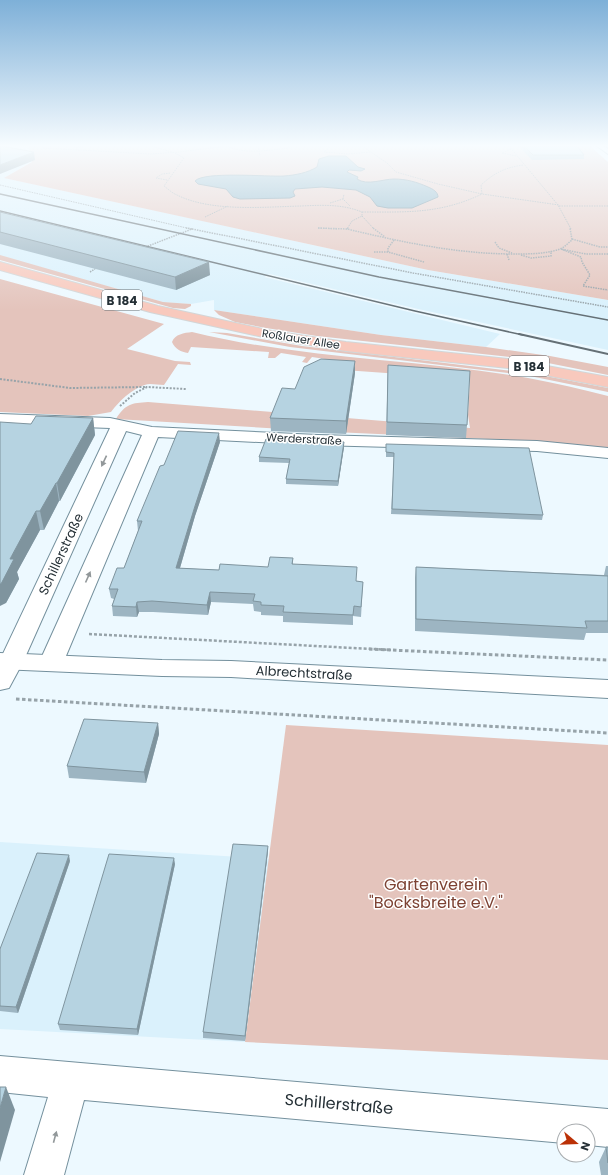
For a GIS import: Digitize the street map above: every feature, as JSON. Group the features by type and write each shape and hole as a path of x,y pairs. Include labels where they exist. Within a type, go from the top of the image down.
{"main road":[{"name":"Roßlauer Allee","path":"0,266 166,312 234,328 348,346 524,365 608,382"}],"street":[{"name":"Werderstraße","path":"0,419 115,424 152,432 318,440 537,446 608,453"},
{"name":"Schillerstraße","path":"7,690 6,661 115,424"},
{"path":"51,664 152,432"},
{"name":"Albrechtstraße","path":"6,661 162,668 231,669 608,689"},
{"name":"Schillerstraße","path":"0,1074 608,1128"},
{"path":"44,1175 70,1080"}],"path":[{"path":"69,201 192,229 413,273 608,307"},
{"path":"192,201 228,206 350,206"},
{"path":"325,205 338,201"},
{"path":"345,201 350,206 362,212 401,213 451,208 467,201"},
{"path":"526,201 559,206 608,206"},
{"path":"555,201 559,206 573,233 572,238 561,249"},
{"path":"205,217 228,206"},
{"path":"362,212 362,216 373,228 387,238"},
{"path":"347,229 352,221 362,216"},
{"path":"318,228 347,229 442,249 507,254 561,249 586,254 608,254"},
{"path":"140,249 192,229"},
{"path":"572,238 600,247 608,247"},
{"path":"388,252 388,248 394,240"},
{"path":"495,242 503,250 531,258 551,256 551,251"},
{"path":"561,249 581,257 590,276 583,286 608,290"},
{"path":"374,252 388,252 424,262"},
{"path":"507,254 509,260"},
{"path":"90,272 95,269"},
{"path":"0,379 70,388 148,387 186,389"},
{"path":"115,424 117,408 135,393 148,387"},
{"path":"64,633 608,660"},
{"path":"7,690 608,733"}],"shaded area":[{"path":"0,201 110,201 428,270 608,300 608,350 418,309 270,274 264,277 500,334 486,347 381,335 214,310 214,300 191,304 163,302 0,256"},
{"path":"0,842 270,859 245,1042 0,1029"}],"green space":[{"path":"109,201 608,201 608,300 428,270"},
{"path":"0,255 163,302 191,304 191,306 185,309 173,308 0,260"},
{"path":"0,279 164,324 127,349 175,361 190,362 191,365 178,364 164,385 150,384 139,387 118,403 111,412 88,416 0,412"},
{"path":"214,310 381,335 550,356 608,367 608,375 528,359 317,336 266,328 235,322 219,315"},
{"path":"192,332 275,348 528,378 608,396 608,448 530,441 334,432 116,419 119,414 129,405 148,402 470,428 468,415 470,379 344,370 338,361 312,357 307,363 302,362 306,357 281,353 275,358 268,358 269,352 191,347 188,353 175,347 172,342 175,337 183,333"},
{"path":"209,332 227,333 302,346 530,373 608,388 608,392 525,375 290,347"},
{"name":"Gartenverein \"Bocksbreite e.V.\"","path":"286,725 608,745 608,1060 245,1042"}],"water":[{"path":"373,201 429,201 412,208 388,208 377,206"}],"building":[{"path":"0,212 209,262 175,277 0,232"},
{"path":"321,359 355,361 346,421 270,418 282,388 295,389 304,367"},
{"path":"388,365 470,371 467,425 387,422"},
{"path":"36,416 93,418 40,511 36,511 10,559 14,559 0,584 0,422 31,424"},
{"path":"178,431 219,433 176,568 219,570 220,564 268,567 270,557 293,558 292,564 357,567 356,581 363,582 361,607 354,606 353,615 283,612 284,606 261,605 261,602 253,601 255,594 210,592 207,605 152,601 137,602 136,607 112,606 118,589 109,589 117,568 124,568 142,521 137,521 160,466 164,465"},
{"path":"266,439 344,442 338,481 286,479 290,459 259,457"},
{"path":"386,444 529,448 543,515 392,509 394,453 386,452"},
{"path":"416,567 608,576 608,621 585,621 587,628 416,619"},
{"path":"84,719 158,723 144,772 67,766"},
{"path":"233,844 268,846 245,1036 203,1032"},
{"path":"37,853 69,855 16,1007 0,1006 0,949"},
{"path":"109,854 174,858 137,1029 58,1024"},
{"path":"0,1087 6,1087 0,1108"},
{"path":"606,1147 608,1147 608,1163"}],"railway":[{"path":"31,201 379,277 608,320"},
{"path":"0,211 415,311 523,335"},
{"path":"519,334 608,354"}]}
